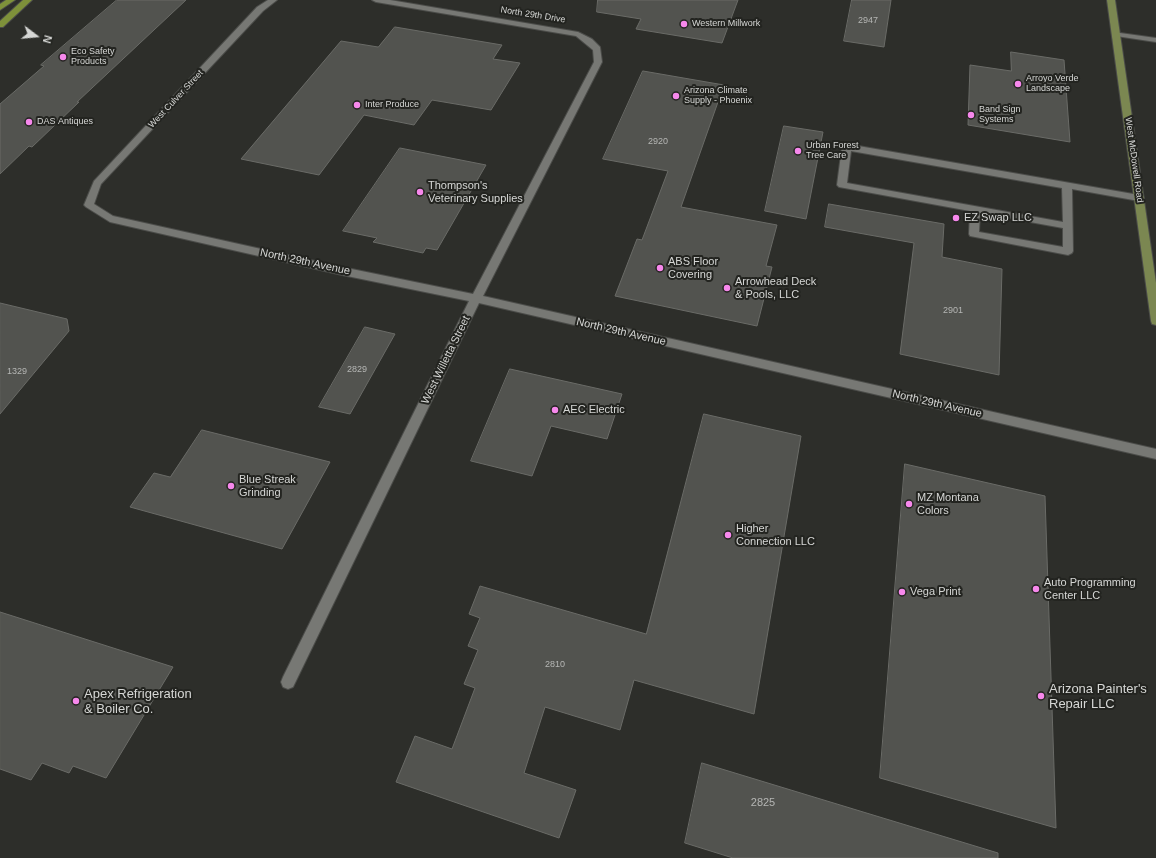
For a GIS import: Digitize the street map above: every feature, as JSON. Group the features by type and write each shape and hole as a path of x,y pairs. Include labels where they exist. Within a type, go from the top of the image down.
{"highway":[{"path":"0,8 11,0"},
{"path":"0,25 28,0"}],"main road":[{"name":"West McDowell Road","path":"1111,0 1156,321"}],"street":[{"name":"West Culver Street","path":"89,205 97,183 260,9 273,0"},
{"name":"North 29th Drive","path":"376,0 560,30 578,34 589,41"},
{"path":"1116,34 1156,40"},
{"name":"West Willetta Street","path":"288,682 476,298 598,62 597,49 589,41"},
{"path":"1068,226 842,185 847,147 1139,198"},
{"path":"975,210 974,234 1068,252 1067,186"},
{"name":"North 29th Avenue","path":"89,205 110,219 342,271 476,298 1156,454"}],"building":[{"path":"117,0 186,0 77,102 79,102 32,147 29,146 0,174 0,104 44,66 41,65"},
{"name":"Western Millwork","path":"598,0 738,0 722,43 636,29 641,19 597,12"},
{"path":"852,0 891,0 884,47 844,41"},
{"name":"Inter Produce","path":"395,27 502,45 493,59 520,63 491,110 432,100 414,125 364,115 319,175 241,159 341,41 378,47"},
{"path":"1011,52 1064,60 1070,142 968,125 970,65 1011,71"},
{"path":"643,71 724,85 681,207 777,225 766,266 772,267 757,326 615,296 637,239 642,240 668,171 603,159"},
{"path":"784,126 823,132 806,219 765,211"},
{"name":"Thompson's Veterinary Supplies","path":"400,148 486,165 437,250 426,248 423,253 373,242 377,238 343,231"},
{"path":"829,204 944,224 942,257 1002,269 999,375 900,354 914,243 825,227"},
{"path":"0,303 67,319 69,331 0,414"},
{"path":"365,327 395,334 350,414 319,407"},
{"name":"AEC Electric","path":"510,369 622,394 607,439 551,426 532,476 471,461"},
{"path":"704,414 801,436 754,714 634,680 620,730 545,707 524,773 576,790 559,838 396,782 415,736 452,749 475,688 464,684 478,650 468,646 480,618 469,614 480,586 646,634"},
{"name":"Blue Streak Grinding","path":"202,430 330,462 282,549 130,507 154,473 170,477"},
{"path":"905,464 1045,496 1056,828 880,778"},
{"name":"Apex Refrigeration & Boiler Co.","path":"0,612 173,667 106,778 73,766 69,773 42,763 31,780 0,769"},
{"path":"702,763 998,853 998,858 733,858 685,843"}],"place":[{"name":"Western Millwork","path":"684,24"},
{"name":"Eco Safety Products","path":"63,57"},
{"name":"Arroyo Verde Landscape","path":"1018,84"},
{"name":"Arizona Climate Supply - Phoenix","path":"676,96"},
{"name":"Inter Produce","path":"357,105"},
{"name":"Band Sign Systems","path":"971,115"},
{"name":"DAS Antiques","path":"29,122"},
{"name":"Urban Forest Tree Care","path":"798,151"},
{"name":"Thompson's Veterinary Supplies","path":"420,192"},
{"name":"EZ Swap LLC","path":"956,218"},
{"name":"ABS Floor Covering","path":"660,268"},
{"name":"Arrowhead Deck & Pools, LLC","path":"727,288"},
{"name":"AEC Electric","path":"555,410"},
{"name":"Blue Streak Grinding","path":"231,486"},
{"name":"MZ Montana Colors","path":"909,504"},
{"name":"Higher Connection LLC","path":"728,535"},
{"name":"Auto Programming Center LLC","path":"1036,589"},
{"name":"Vega Print","path":"902,592"},
{"name":"Arizona Painter's Repair LLC","path":"1041,696"},
{"name":"Apex Refrigeration & Boiler Co.","path":"76,701"}]}
